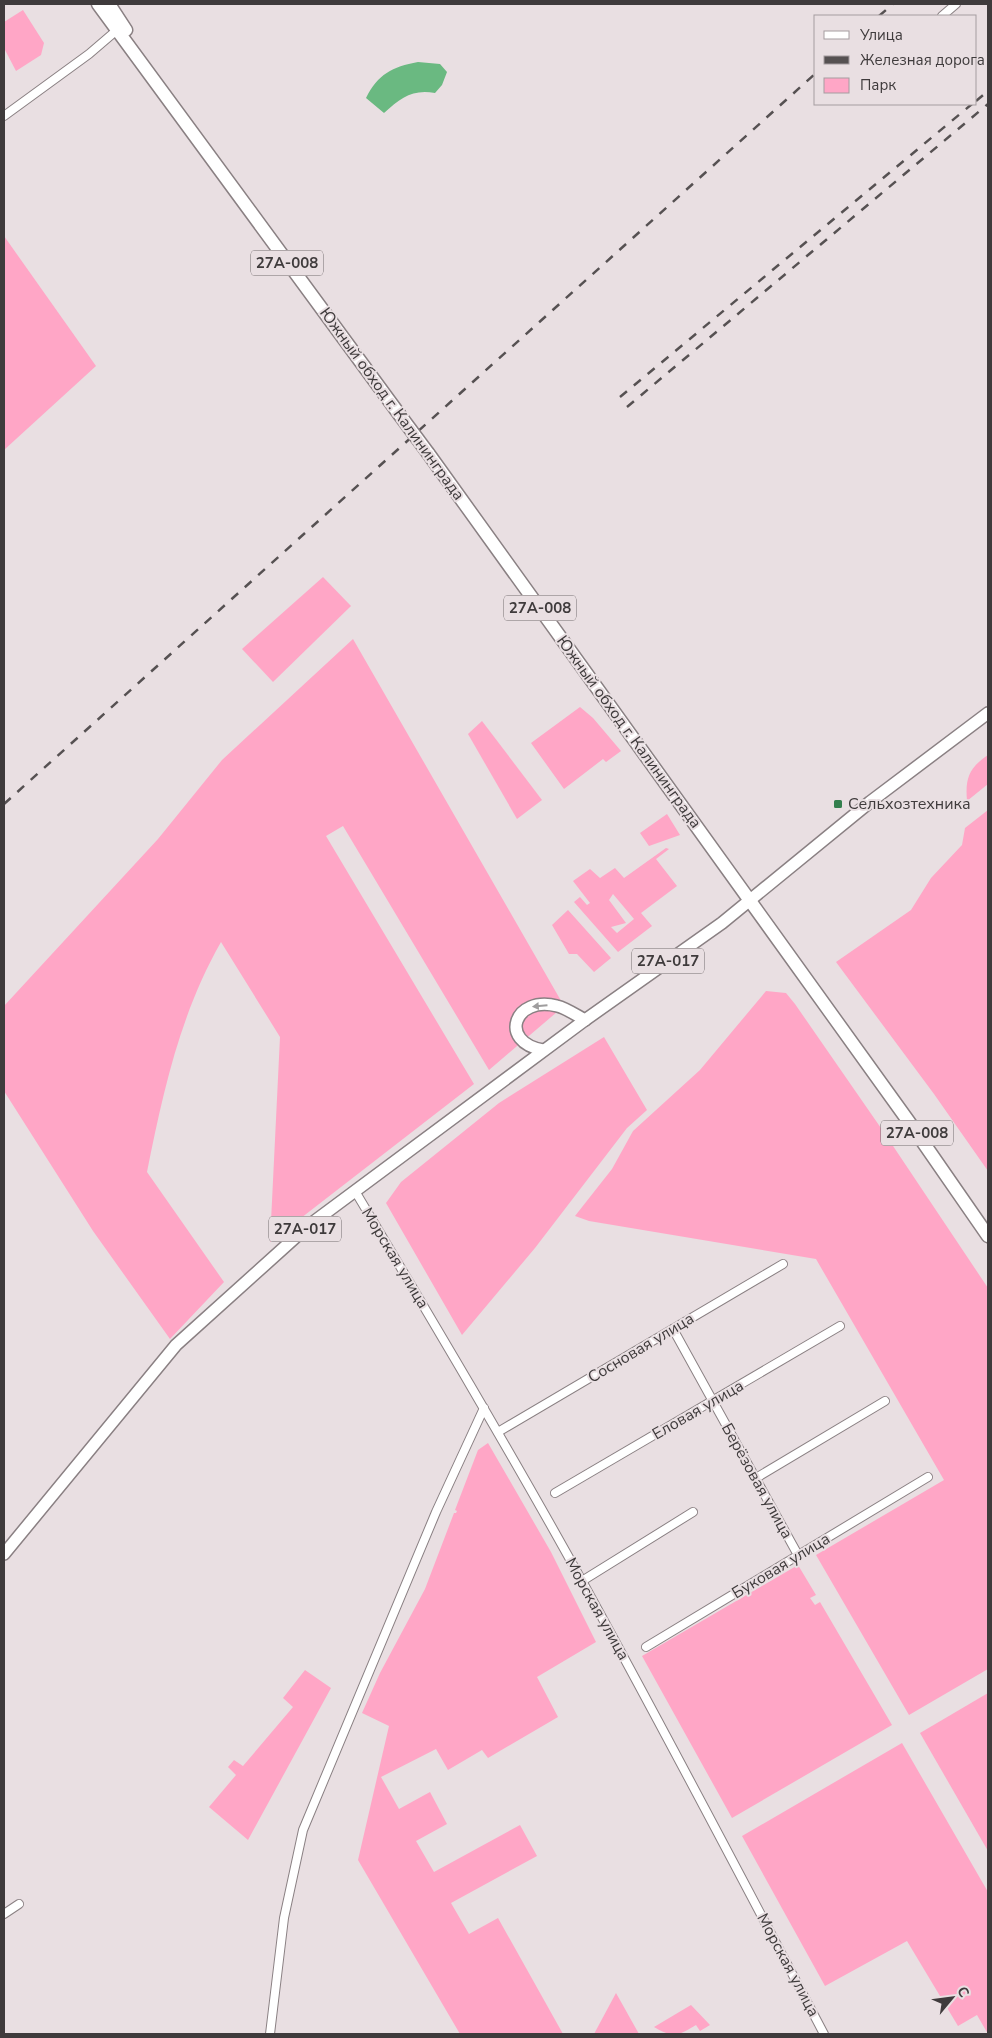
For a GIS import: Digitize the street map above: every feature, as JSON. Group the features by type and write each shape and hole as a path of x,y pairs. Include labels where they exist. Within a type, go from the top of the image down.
{"highway":[{"name":"Южный обход г. Калининграда","path":"98,4 123,32 176,111 428,453 909,1122 988,1236"},
{"path":"110,4 123,32"}],"main road":[{"name":"27А-008","path":"115,4 123,32"},
{"name":"27А-017","path":"4,1554 176,1345 308,1226 543,1050 722,922 870,802 988,713"},
{"path":"543,1050 524,1045 518,1036 516,1025 523,1011 531,1006 545,1004 558,1006 585,1020"}],"street":[{"path":"943,15 956,4"},
{"path":"4,116 89,54 123,32"},
{"name":"Морская улица","path":"355,1191 498,1432 582,1581 700,1797 824,2034"},
{"name":"Сосновая улица","path":"498,1432 783,1264"},
{"name":"Еловая улица","path":"555,1493 840,1326"},
{"name":"Берёзовая улица","path":"672,1329 798,1555"},
{"path":"756,1478 885,1401"},
{"path":"270,2034 284,1918 303,1830 432,1521 484,1408"},
{"name":"Буковая улица","path":"646,1647 928,1477"},
{"path":"582,1581 693,1512"},
{"path":"4,1914 19,1904"}],"green space":[{"path":"23,10 44,43 41,55 16,71 4,48 4,22"},
{"path":"4,236 96,366 4,450"},
{"path":"323,577 351,606 273,682 242,649"},
{"path":"353,639 564,1006 489,1070 343,826 326,836 474,1084 270,1242 280,1037 221,942 194,997 184,1025 167,1083 147,1172 224,1282 170,1339 93,1231 4,1091 4,1006 158,839 222,760"},
{"path":"580,707 593,718 621,751 606,762 603,759 564,789 531,743"},
{"path":"482,721 542,800 517,819 468,734"},
{"path":"988,755 988,784 967,801 967,786 972,769"},
{"path":"988,810 988,1171 934,1094 836,962 911,910 931,878 962,845 965,828"},
{"path":"667,814 680,835 649,846 640,833"},
{"path":"666,848 669,849 656,859 677,886 641,913 652,926 618,952 574,902 580,897 587,905 590,903 573,881 590,869 600,878 615,868 624,878","holes":["613,894 634,919 617,933 611,927 626,923 609,900"]},
{"path":"568,910 611,958 594,972 577,954 569,954 552,925"},
{"path":"766,991 786,993 795,1004 988,1288 988,1669 909,1715 816,1555 944,1480 816,1259 589,1221 575,1216 612,1169 633,1131 700,1070"},
{"path":"604,1037 647,1110 627,1128 535,1248 462,1335 386,1203 401,1182 499,1103"},
{"path":"488,1443 551,1552 596,1642 537,1677 558,1717 488,1758 482,1750 448,1770 436,1749 381,1777 399,1809 430,1792 447,1824 416,1841 434,1872 520,1825 537,1856 451,1903 469,1934 498,1918 563,2034 460,2034 358,1860 389,1726 362,1713 380,1673 425,1589 454,1513 457,1511 455,1510 478,1450"},
{"path":"798,1565 816,1595 810,1598 815,1605 820,1602 892,1725 732,1818 642,1656"},
{"path":"305,1670 331,1688 248,1840 209,1807 236,1775 228,1767 234,1760 243,1766 293,1707 283,1698"},
{"path":"988,1693 988,1851 920,1733"},
{"path":"902,1743 988,1892 988,2034 977,2015 958,2026 907,1941 825,1986 742,1836"},
{"path":"616,1993 639,2034 594,2034"},
{"path":"691,2005 710,2025 700,2031 696,2025 685,2032 675,2034 666,2033 654,2027"}],"shaded area":[{"path":"418,62 440,64 447,72 442,85 435,93 420,92 407,96 384,113 366,98 381,77 393,69"}],"railway":[{"path":"880,15 893,4"},
{"path":"4,804 814,75"},
{"path":"977,100 988,91"},
{"path":"627,407 988,104"},
{"path":"620,397 971,105"}],"place":[{"name":"Сельхозтехника","path":"838,804"}]}
